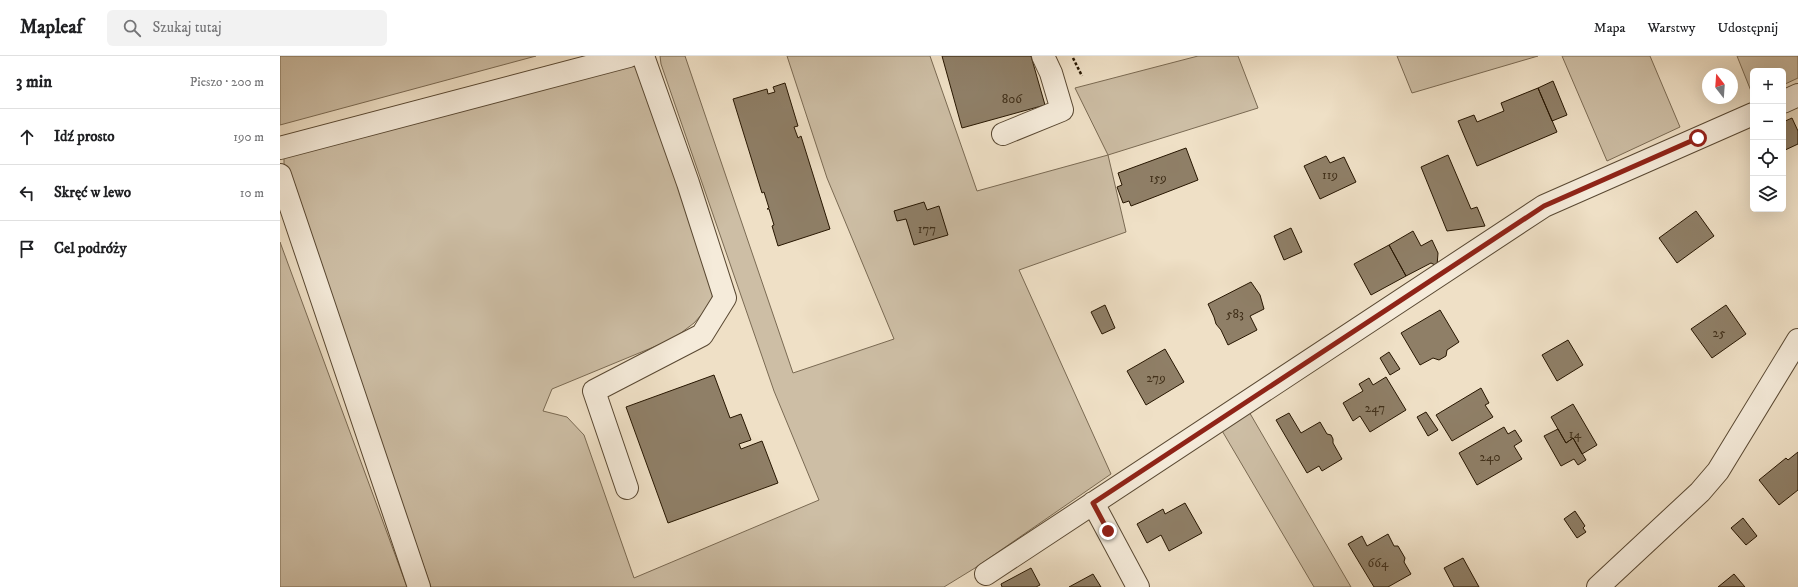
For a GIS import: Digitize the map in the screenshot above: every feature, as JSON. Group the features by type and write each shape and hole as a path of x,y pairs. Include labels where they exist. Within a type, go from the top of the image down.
{"street":[{"path":"280,148 629,56"},
{"path":"627,488 594,391 702,335 725,298 688,183 643,56"},
{"path":"1003,134 1062,110 1050,73 1042,56"},
{"path":"1786,101 1798,95"},
{"path":"986,574 1544,206 1750,115"},
{"path":"280,175 419,587"},
{"path":"1598,587 1700,492 1718,471 1798,340"},
{"path":"1093,503 1138,587"}],"path":[{"path":"1072,56 1082,76"}],"shaded area":[{"path":"280,56 536,56 280,125"},
{"path":"620,56 640,68 713,292 711,304 694,323 673,339 552,389 543,411 567,417 584,435 634,578 819,500 774,391 661,64 660,56 685,56 793,373 894,339 827,178 787,56 930,56 977,191 1108,155 1126,232 1019,270 1111,474 975,568 944,587 431,587 284,167 284,152"},
{"path":"1198,56 1238,56 1258,108 1108,155 1075,88"},
{"path":"1397,56 1538,56 1412,93"},
{"path":"1562,56 1650,56 1680,127 1607,161"},
{"path":"1737,56 1798,56 1798,78 1786,84 1786,68 1750,68 1750,88"},
{"path":"280,242 407,587 280,587"},
{"path":"1248,410 1351,587 1314,587 1221,429"}],"building":[{"path":"942,56 1031,56 1045,105 962,128"},
{"path":"1553,81 1567,115 1552,121 1538,88"},
{"path":"785,83 798,126 794,127 798,138 801,136 830,229 778,246 772,226 774,225 769,209 767,209 769,208 764,192 762,193 733,99 767,89 768,94 775,92 773,87"},
{"path":"1538,88 1557,132 1477,166 1458,121 1474,115 1477,122 1504,111 1501,103"},
{"path":"1792,118 1798,131 1798,144 1786,150 1786,140 1786,121"},
{"path":"1186,148 1198,180 1131,206 1129,201 1123,203 1117,187 1122,185 1118,173"},
{"path":"1448,155 1471,209 1477,207 1485,226 1447,231 1421,167"},
{"path":"1326,156 1330,163 1344,157 1356,182 1320,199 1304,166"},
{"path":"924,202 927,210 939,206 948,235 914,245 906,219 897,221 894,211"},
{"path":"1696,211 1714,236 1677,263 1659,238"},
{"path":"1291,228 1302,252 1284,260 1274,236"},
{"path":"1413,231 1421,246 1432,240 1438,253 1437,266 1431,263 1406,276 1389,245"},
{"path":"1389,245 1406,276 1371,295 1354,264"},
{"path":"1251,282 1260,295 1264,309 1250,316 1257,330 1228,345 1221,330 1216,324 1208,304"},
{"path":"1105,305 1115,328 1102,334 1091,312"},
{"path":"1726,305 1746,334 1712,358 1691,329"},
{"path":"1440,310 1459,342 1447,350 1446,356 1439,360 1433,358 1420,365 1401,333"},
{"path":"1568,340 1583,365 1557,381 1542,355"},
{"path":"1165,349 1184,382 1146,405 1127,371"},
{"path":"1389,352 1400,369 1390,375 1380,358"},
{"path":"714,375 730,418 741,414 751,440 739,444 741,449 762,441 778,483 668,523 626,407"},
{"path":"1386,377 1406,410 1370,432 1360,416 1353,421 1343,403 1363,391 1359,384 1369,378 1373,385"},
{"path":"1481,388 1489,403 1485,405 1493,417 1452,441 1436,415"},
{"path":"1573,404 1597,445 1582,454 1573,438 1566,443 1551,417"},
{"path":"1426,412 1438,430 1428,436 1417,417"},
{"path":"1289,413 1301,433 1320,422 1327,434 1331,435 1333,443 1342,459 1322,471 1319,466 1307,473 1276,420"},
{"path":"1504,427 1508,434 1515,430 1522,441 1514,446 1522,459 1477,485 1459,453"},
{"path":"1558,429 1566,443 1573,438 1586,460 1578,465 1574,459 1561,466 1544,436"},
{"path":"1798,452 1798,490 1779,505 1759,480 1786,458 1788,460"},
{"path":"1185,503 1202,533 1169,551 1161,535 1147,543 1137,524 1163,509 1165,514"},
{"path":"1575,511 1585,526 1583,528 1586,532 1577,538 1564,519"},
{"path":"1743,518 1757,536 1746,545 1731,528"},
{"path":"1388,534 1394,546 1398,546 1405,558 1404,562 1411,574 1388,587 1374,587 1348,544 1362,536 1367,546"},
{"path":"1463,558 1479,587 1454,587 1444,568"},
{"path":"1031,568 1040,585 1036,587 1002,587 1001,584"},
{"path":"1093,574 1101,587 1069,587"},
{"path":"1734,574 1745,587 1718,587"}],"route":[{"path":"1108,531 1093,503 1544,206 1698,138"}]}
